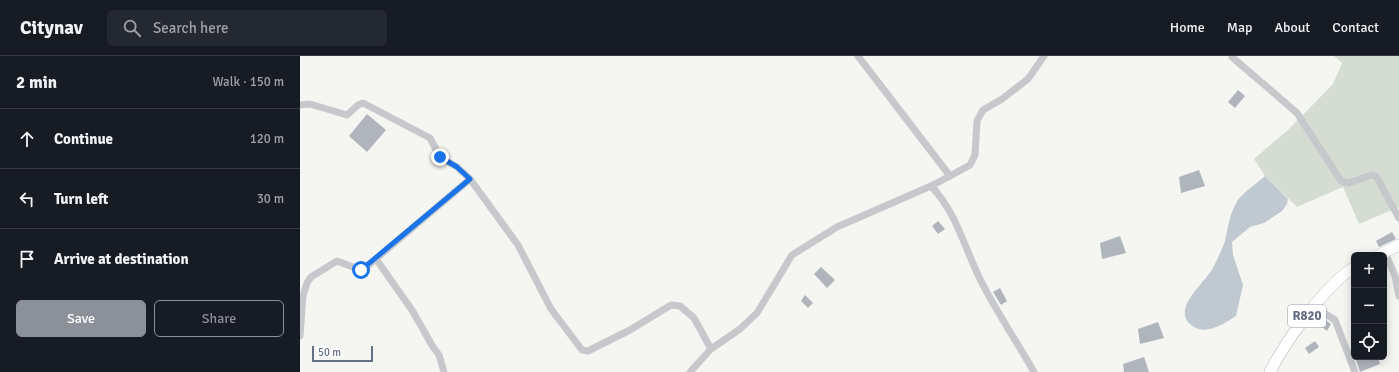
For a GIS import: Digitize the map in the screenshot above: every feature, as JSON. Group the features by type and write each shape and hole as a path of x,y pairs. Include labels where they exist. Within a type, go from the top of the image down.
{"main road":[{"path":"1386,252 1399,245"},
{"name":"R820","path":"1270,372 1305,318 1315,307 1326,290 1351,270"}],"street":[{"path":"858,56 950,176"},
{"path":"690,372 711,349 740,329 757,313 792,255 837,227 931,186 970,165 975,155 977,121 983,110 1002,100 1028,79 1044,56"},
{"path":"1232,57 1297,113 1341,181 1349,183 1376,176 1399,218"},
{"path":"300,105 310,104 347,115 351,113 358,105 363,103 430,138 440,157 457,167 470,179 518,245 551,309 582,350 588,351 630,330 671,305 680,306 694,318 711,349"},
{"path":"300,336 303,296 311,277 337,261 361,270 470,179"},
{"path":"931,186 942,198 961,231 979,277 1034,372"},
{"path":"376,259 412,310 439,355 444,372"},
{"path":"1387,262 1395,276 1399,296"},
{"path":"1315,307 1335,320 1355,372"}],"shaded area":[{"path":"1334,56 1399,56 1399,207 1359,224 1343,187 1297,207 1265,176 1254,159 1289,129 1333,84 1342,63"},
{"path":"1265,176 1288,199 1287,204 1282,211 1264,223 1250,227 1232,242 1233,255 1243,285 1236,316 1211,329 1206,330 1196,328 1188,321 1185,314 1186,306 1197,288 1210,273 1215,263 1225,241 1231,215 1238,200"}],"building":[{"path":"1238,90 1245,96 1235,108 1228,102"},
{"path":"367,114 386,130 367,152 349,136"},
{"path":"1199,170 1205,186 1181,193 1179,177"},
{"path":"938,221 945,229 938,234 932,226"},
{"path":"1392,232 1396,239 1379,247 1376,241"},
{"path":"1120,236 1126,253 1102,259 1100,243"},
{"path":"821,267 835,280 827,288 814,274"},
{"path":"1000,288 1007,301 1001,305 993,292"},
{"path":"805,295 813,303 808,308 801,301"},
{"path":"1320,316 1331,324 1327,331 1315,322"},
{"path":"1158,322 1164,338 1140,344 1138,329"},
{"path":"1315,341 1319,347 1309,354 1305,348"},
{"path":"1144,357 1149,372 1124,372 1123,364"},
{"path":"1356,360 1379,360 1380,364 1360,372"}],"route":[{"path":"361,270 470,179 457,167 440,157"}]}
